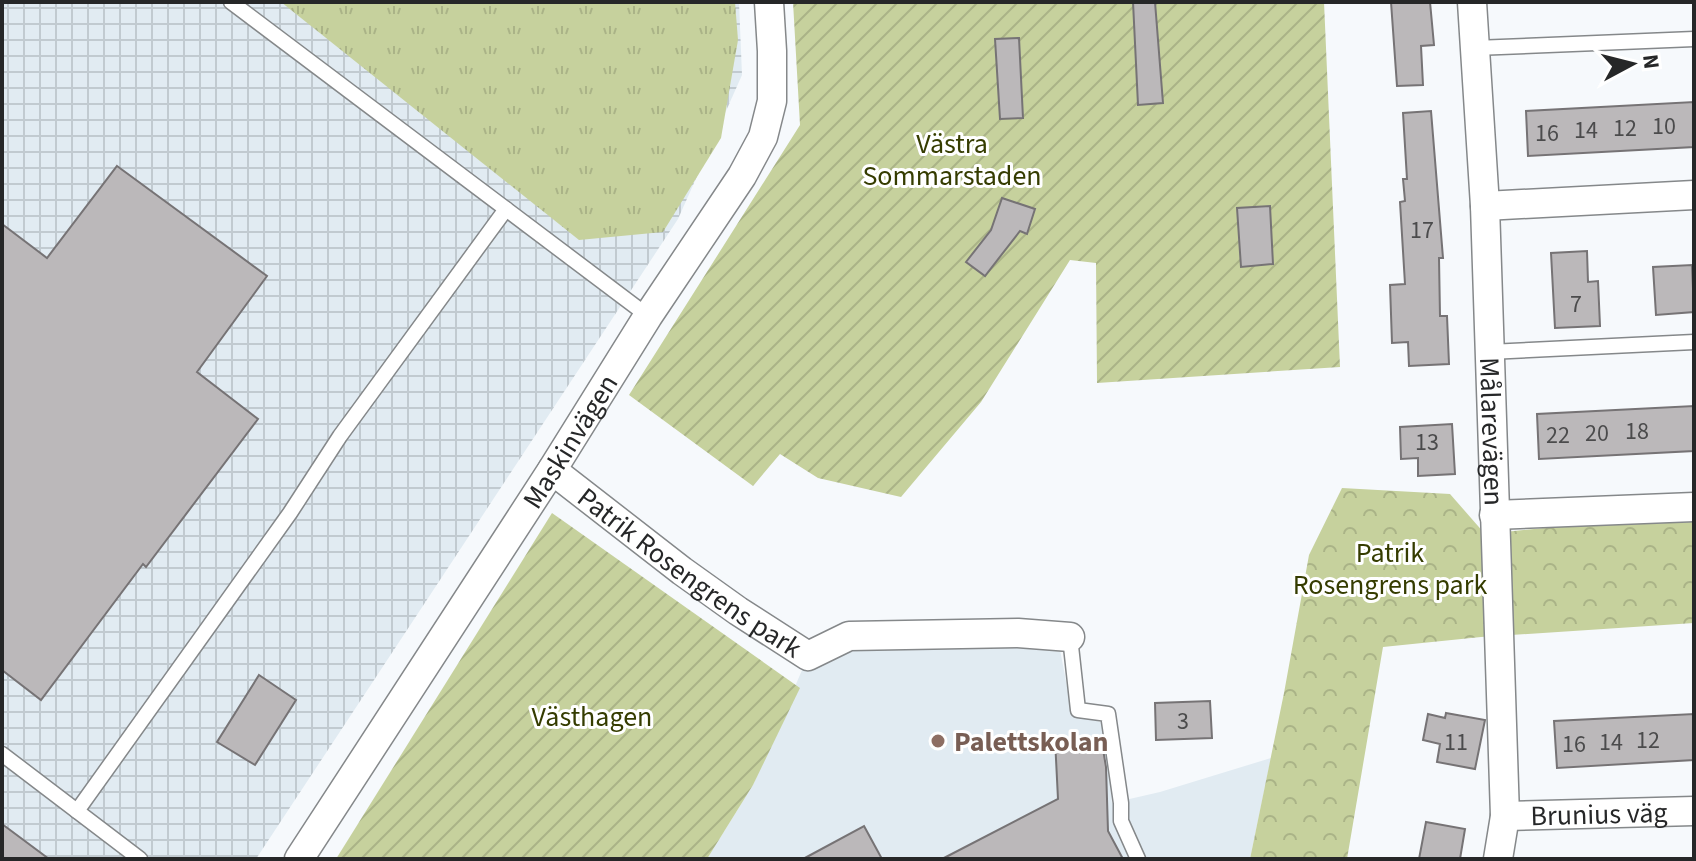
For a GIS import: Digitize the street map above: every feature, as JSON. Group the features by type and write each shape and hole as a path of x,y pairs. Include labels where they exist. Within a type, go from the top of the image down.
{"street":[{"name":"Maskinvägen","path":"299,859 552,470 648,316 742,176 763,137 772,101 769,2"},
{"name":"Målarevägen","path":"1472,2 1485,206 1505,816 1498,859"},
{"path":"1485,206 1694,195"},
{"name":"Patrik Rosengrens park","path":"552,470 715,595 808,656 849,636 1018,633 1070,637"},
{"path":"1494,515 1694,507"},
{"name":"Brunius väg","path":"1505,816 1694,811"}],"lane":[{"path":"231,2 648,316"},
{"path":"1475,48 1694,39"},
{"path":"77,811 290,513 340,436 506,209"},
{"path":"1489,352 1694,342"},
{"path":"1070,637 1078,710 1108,714 1121,821 1138,859"},
{"path":"2,754 140,859"}],"shaded area":[{"path":"2,2 739,2 742,75 678,219 256,859 2,859"},
{"name":"Palettskolan","path":"849,636 1058,639 1072,713 1103,723 1112,803 1160,792 1271,758 1250,859 707,859 753,785 808,656"}],"green space":[{"path":"281,2 735,2 738,40 721,138 663,232 579,240"},
{"name":"Västra Sommarstaden","path":"793,2 1324,2 1340,367 1097,383 1096,263 1070,260 981,402 901,497 818,478 780,454 753,486 629,395 800,125"},
{"name":"Patrik Rosengrens park","path":"1342,488 1450,494 1485,534 1554,527 1694,522 1694,623 1481,637 1383,647 1347,859 1250,859 1309,555"},
{"name":"Västhagen","path":"552,513 800,688 753,785 707,859 336,859"}],"building":[{"path":"1133,2 1155,2 1163,103 1138,105"},
{"path":"1391,2 1430,2 1434,45 1421,46 1423,85 1397,86"},
{"path":"1019,38 1023,118 1000,119 995,39"},
{"path":"1694,102 1694,147 1528,156 1526,111"},
{"path":"1431,111 1443,258 1439,258 1440,316 1447,316 1449,364 1409,366 1408,342 1392,343 1390,285 1405,284 1400,202 1405,201 1403,179 1407,179 1403,113"},
{"path":"117,166 267,276 197,372 258,419 41,700 2,670 2,224 47,258"},
{"path":"1002,198 1035,209 1027,234 1020,231 985,276 966,262 991,230"},
{"path":"1270,206 1273,264 1241,267 1237,208"},
{"path":"1587,251 1588,282 1598,281 1600,326 1555,328 1551,253"},
{"path":"1692,265 1694,312 1656,315 1653,267"},
{"path":"1694,406 1694,451 1539,459 1537,414"},
{"path":"1452,424 1455,474 1418,476 1418,458 1401,459 1400,427"},
{"path":"259,675 296,700 255,765 217,742"},
{"path":"1210,701 1212,738 1156,740 1155,703"},
{"path":"1446,713 1485,720 1475,769 1437,762 1440,744 1423,740 1428,714 1445,718"},
{"path":"1694,714 1694,760 1557,768 1554,721"},
{"path":"1101,737 1106,767 1108,831 1123,859 942,859 1058,799 1055,739"},
{"path":"1426,822 1465,829 1460,859 1419,859"},
{"path":"2,824 49,859 2,859"},
{"path":"864,826 882,859 803,859"}],"place":[{"name":"Palettskolan","path":"938,741"}]}
